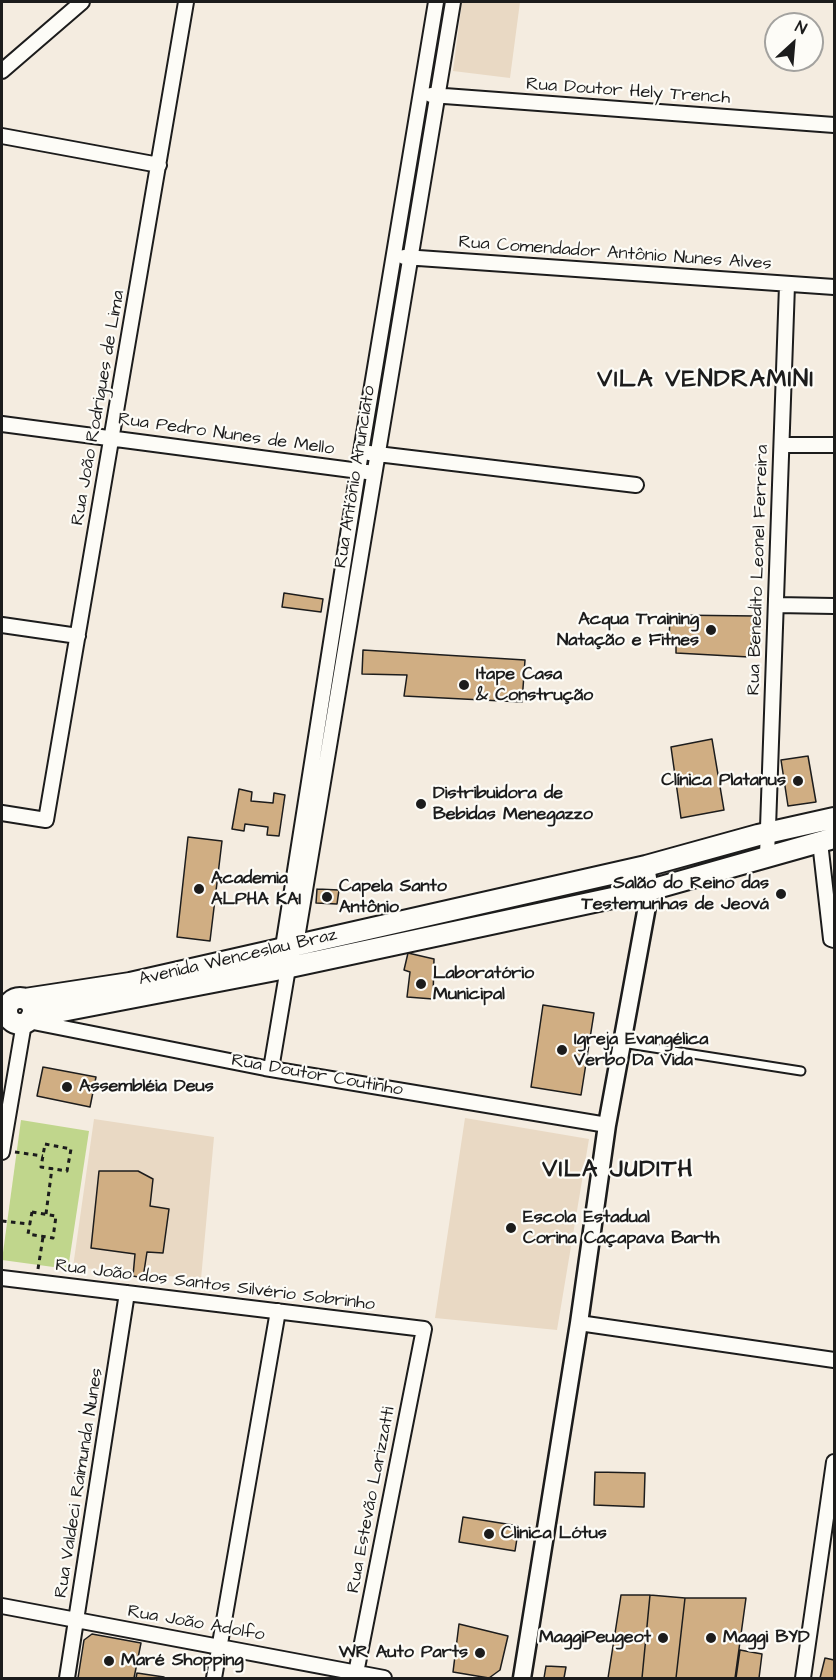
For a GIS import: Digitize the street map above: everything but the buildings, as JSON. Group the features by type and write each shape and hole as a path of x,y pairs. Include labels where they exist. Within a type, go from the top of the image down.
{"main road":[{"name":"Avenida Wenceslau Braz","path":"289,954 471,905 646,866 768,832 834,818"},
{"name":"Avenida Wenceslau Braz","path":"19,1015 130,983 289,954 476,927 650,890 827,840"},
{"path":"471,905 476,927"}],"street":[{"path":"2,71 82,2"},
{"name":"Rua João Rodrigues de Lima","path":"2,813 46,820 186,2"},
{"name":"Rua Antônio Anunciato","path":"314,799 328,662 436,2"},
{"name":"Rua Antônio Anunciato","path":"271,1069 314,799 343,663 453,2"},
{"name":"Rua Doutor Hely Trench","path":"420,94 834,124"},
{"path":"2,136 159,165"},
{"path":"401,208 418,210"},
{"name":"Rua Comendador Antônio Nunes Alves","path":"393,257 834,287"},
{"name":"Rua Benedito Leonel Ferreira","path":"767,856 787,285"},
{"name":"Rua Pedro Nunes de Mello","path":"2,424 375,473"},
{"path":"782,445 834,445"},
{"path":"361,452 636,485"},
{"path":"776,605 834,606"},
{"path":"2,626 78,636"},
{"path":"328,662 343,663"},
{"path":"827,840 831,939 834,940"},
{"path":"522,1678 579,1323 607,1125 650,890 646,866"},
{"path":"2,1151 19,1015"},
{"name":"Rua Doutor Coutinho","path":"19,1015 271,1069 607,1125"},
{"name":"Rua João dos Santos Silvério Sobrinho","path":"2,1278 424,1329"},
{"name":"Rua Valdeci Raimunda Nunes","path":"67,1678 128,1293"},
{"path":"214,1678 278,1311"},
{"path":"579,1323 834,1360"},
{"name":"Rua Estevão Larizzatti","path":"356,1676 424,1329"},
{"path":"803,1678 828,1548 834,1462"},
{"name":"Rua João Adolfo","path":"2,1606 219,1646 356,1676 384,1678"}],"lane":[{"path":"622,1043 801,1071"}],"path":[{"path":"45,1144 71,1149 67,1171 41,1167 43,1156 45,1144"},
{"path":"2,1151 43,1156"},
{"path":"46,1214 52,1168"},
{"path":"32,1212 56,1216 53,1238 28,1234 30,1224 32,1212"},
{"path":"2,1221 30,1224"},
{"path":"35,1282 43,1237"}],"shaded area":[{"path":"462,2 520,2 510,78 453,71"},
{"name":"Escola Estadual Corina Caçapava Barth","path":"465,1118 589,1139 557,1330 435,1318"},
{"path":"94,1119 214,1137 201,1279 73,1267"}],"green space":[{"path":"21,1120 89,1131 68,1269 2,1260"}],"place":[{"name":"Acqua Training Natação e Fitnes","path":"711,630"},
{"name":"Itape Casa & Construção","path":"464,685"},
{"name":"Clínica Platanus","path":"798,781"},
{"name":"Distribuidora de Bebidas Menegazzo","path":"421,804"},
{"name":"Academia ALPHA KAI","path":"199,889"},
{"name":"Salão do Reino das Testemunhas de Jeová","path":"781,894"},
{"name":"Capela Santo Antônio","path":"327,897"},
{"name":"Laboratório Municipal","path":"421,984"},
{"name":"Igreja Evangélica Verbo Da Vida","path":"562,1050"},
{"name":"Assembléia Deus","path":"67,1087"},
{"name":"Escola Estadual Corina Caçapava Barth","path":"511,1228"},
{"name":"Clinica Lótus","path":"489,1534"},
{"name":"MaggiPeugeot","path":"663,1638"},
{"name":"Maggi BYD","path":"711,1638"},
{"name":"WR Auto Parts","path":"480,1653"},
{"name":"Maré Shopping","path":"109,1661"}],"district":[{"name":"VILA VENDRAMINI","path":"706,381"},
{"name":"VILA JUDITH","path":"618,1171"}]}
